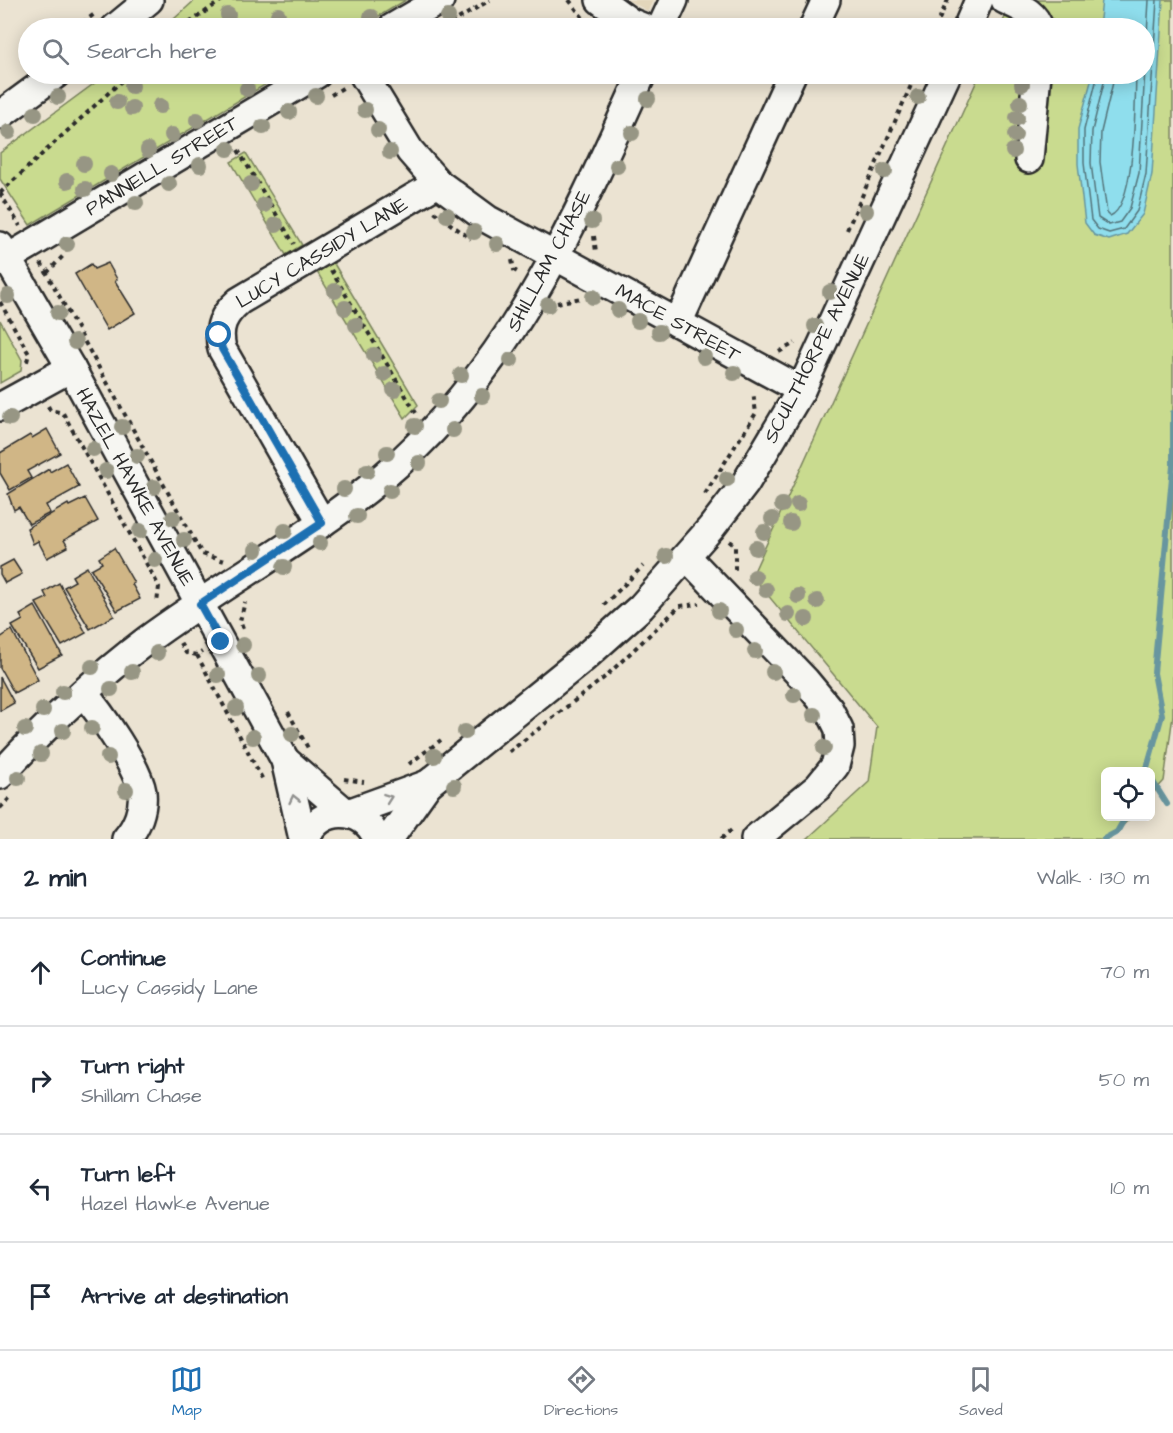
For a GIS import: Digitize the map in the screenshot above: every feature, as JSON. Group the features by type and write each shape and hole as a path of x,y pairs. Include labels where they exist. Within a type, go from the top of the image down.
{"street":[{"path":"128,18 149,0"},
{"path":"410,18 440,0"},
{"path":"600,0 625,18"},
{"path":"666,18 674,0"},
{"path":"818,18 826,0"},
{"path":"972,18 979,0"},
{"path":"1005,0 1028,12 1034,18"},
{"path":"0,115 42,84"},
{"name":"PANNELL STREET","path":"4,252 299,84"},
{"name":"MACE STREET","path":"369,84 410,151 438,183 487,219 801,390"},
{"name":"SHILLAM CHASE","path":"0,775 83,693 147,640 322,523 385,475 436,426 465,393 517,325 556,256 637,84"},
{"path":"678,323 787,84"},
{"name":"SCULTHORPE AVENUE","path":"390,839 428,784 584,658 641,607 687,557 745,484 801,390 942,84"},
{"path":"1029,159 1037,84"},
{"name":"LUCY CASSIDY LANE","path":"322,523 222,349 219,335 221,322 239,301 438,183"},
{"name":"HAZEL HAWKE AVENUE","path":"4,252 71,368 285,760 304,839"},
{"path":"0,407 71,368"},
{"path":"687,557 805,680 829,709 839,729 840,746 835,766 782,830 747,832"},
{"path":"83,693 98,710 136,777 141,791 142,806 138,820 126,839"},
{"name":"HAZEL HAWKE AVENUE","path":"285,760 347,813 368,823 377,839"},
{"name":"SCULTHORPE AVENUE","path":"304,839 323,817 347,813 428,784"}],"path":[{"path":"196,18 222,0"},
{"path":"460,18 490,0"},
{"path":"940,18 948,0"},
{"path":"0,193 118,84"},
{"path":"845,233 912,84"},
{"path":"238,150 295,246"},
{"path":"597,227 593,238 598,259"},
{"path":"47,273 64,254"},
{"path":"325,261 417,414"},
{"path":"512,261 514,270 522,275"},
{"path":"0,302 29,354 26,366 50,410 63,413 156,580 159,587 157,607"},
{"path":"704,495 756,413 753,392 773,353 794,345 798,337"},
{"path":"410,421 425,405"},
{"path":"202,554 225,561"},
{"path":"598,612 645,564"},
{"path":"243,630 240,621 244,603 249,599"},
{"path":"180,644 186,653 197,655 265,784"},
{"path":"399,771 445,737"},
{"path":"342,779 369,782"},
{"path":"721,839 747,832"}],"shaded area":[{"path":"628,0 653,0 648,11"}],"green space":[{"path":"195,0 406,0 376,18 175,18"},
{"path":"1013,0 1173,0 1173,715 1164,781 1155,791 1155,767 1101,767 1101,821 1127,821 1110,839 807,839 869,782 877,727 752,576 975,84 1155,84 1155,18 1005,18"},
{"path":"93,84 266,84 30,225 0,179 0,153"},
{"path":"246,153 302,245 286,255 231,162"},
{"path":"333,262 418,405 405,418 317,272"},
{"path":"0,320 22,360 21,371 0,383"}],"water":[{"path":"1102,0 1163,0 1152,174 1143,214 1127,234 1109,240 1094,235 1085,223 1078,164 1078,129 1090,84 1155,84 1155,18 1100,18"}],"building":[{"path":"108,263 117,279 115,281 135,313 107,330 75,274 91,264 94,269"},
{"path":"47,429 60,453 27,471 31,478 10,490 0,473 0,453 30,435 32,438"},
{"path":"66,463 79,487 46,505 50,513 29,524 19,507 14,510 8,494 49,469 50,472"},
{"path":"85,498 98,521 64,540 68,547 47,558 38,541 33,544 27,528 68,504 69,506"},
{"path":"114,548 134,583 132,584 140,599 117,611 91,569 102,563 99,558"},
{"path":"13,560 22,574 5,583 0,574 0,567"},
{"path":"87,567 114,616 90,629 64,587 75,581 72,576"},
{"path":"59,583 86,633 62,646 36,603 47,598 44,592"},
{"path":"35,606 62,655 38,668 12,626 23,620 20,615"},
{"path":"12,630 38,680 14,693 0,668 0,638"},
{"path":"0,677 14,703 0,711"}],"waterway":[{"path":"1147,767 1162,715 1154,673 1173,466 1173,413"},
{"path":"1155,785 1167,804"},
{"path":"1104,839 1117,832 1123,821"}],"route":[{"path":"219,335 222,349 322,523 200,604 221,642"}]}
